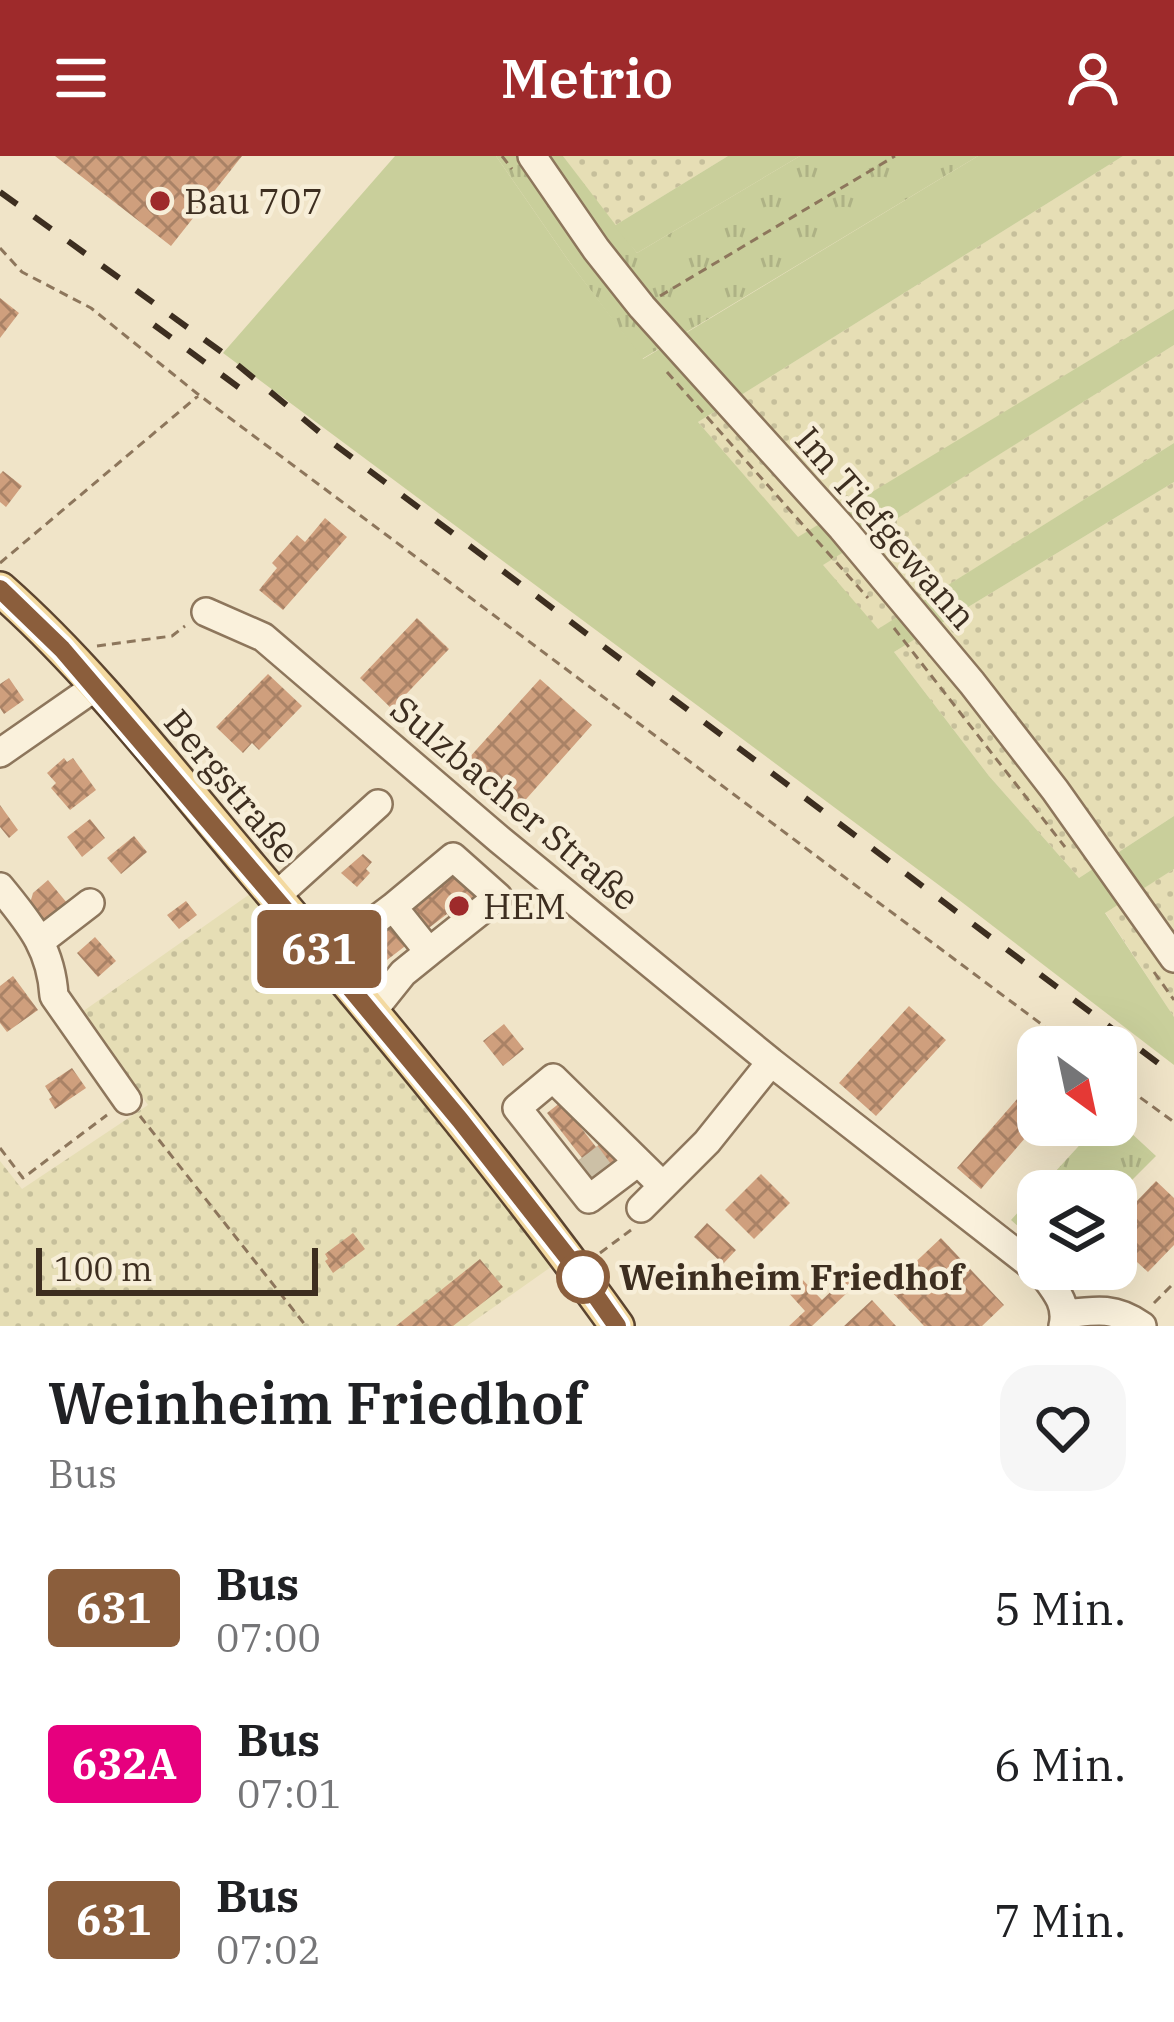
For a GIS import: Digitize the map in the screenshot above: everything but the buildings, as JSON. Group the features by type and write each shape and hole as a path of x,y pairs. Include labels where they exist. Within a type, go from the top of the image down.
{"main road":[{"name":"Bergstraße","path":"0,589 62,649 322,953 481,1147 617,1326"}],"street":[{"name":"Im Tiefgewann","path":"523,164 972,683 1055,790 1160,960"},
{"name":"Sulzbacher Straße","path":"206,611 263,637 500,840 771,1062 1043,1275 1060,1297 1064,1320"},
{"path":"5,740 95,687"},
{"path":"275,897 378,804"},
{"path":"322,953 393,907 453,856 498,897 403,973 370,1013"},
{"path":"0,886 42,940 53,996 128,1100"},
{"path":"42,940 90,903"},
{"path":"393,907 429,952"},
{"path":"641,1208 706,1142 771,1062"},
{"path":"623,1153 589,1199 579,1177 517,1108 554,1078 623,1153 663,1186"},
{"path":"1064,1320 1102,1309 1142,1326"}],"path":[{"path":"502,156 523,164"},
{"path":"642,307 895,156"},
{"path":"0,248 22,272 91,308 200,395 1044,1026"},
{"path":"662,365 868,598"},
{"path":"0,563 200,395"},
{"path":"62,649 78,637 88,647 172,636 206,611"},
{"path":"883,614 1074,858"},
{"path":"1160,960 1174,1000"},
{"path":"1137,1096 1174,1123"},
{"path":"0,1148 23,1178 128,1100 306,1326"},
{"path":"590,1260 636,1227 641,1208"}],"shaded area":[{"path":"563,156 728,156 614,226"},
{"path":"1123,156 1174,156 1174,309 798,538 698,422"},
{"path":"1174,345 1174,443 877,630 822,565"},
{"path":"1174,482 1174,816 1079,878 989,776 894,652"},
{"path":"1174,869 1174,1017 1105,912"},
{"path":"257,889 444,1122 551,1267 467,1326 0,1326 0,1161 22,1189 148,1105 82,1012"}],"green space":[{"path":"395,156 496,156 643,359 978,156 1123,156 698,422 798,537 1174,309 1174,345 823,565 878,629 1174,443 1174,482 894,652 989,776 1079,878 1174,816 1174,869 1105,913 1174,1017 1174,1065 1137,1037 1137,1026 1123,1026 223,353"},
{"path":"496,156 563,156 637,253 800,156 978,156 642,359"},
{"path":"728,156 800,156 637,253 614,226"},
{"path":"1137,1138 1156,1156 1137,1175 1137,1170 1057,1170 1079,1146 1137,1146"}],"tunnel":[{"path":"584,1173 611,1153"}],"railway":[{"path":"0,192 223,353 334,444 1174,1075"},
{"path":"154,325 241,389"}],"bus line":[{"name":"631","path":"0,589 62,649 298,925 460,1120 617,1326"}],"place":[{"name":"Bau 707","path":"160,201"},
{"name":"HEM","path":"459,906"},
{"name":"Weinheim Friedhof","path":"583,1277"}]}
